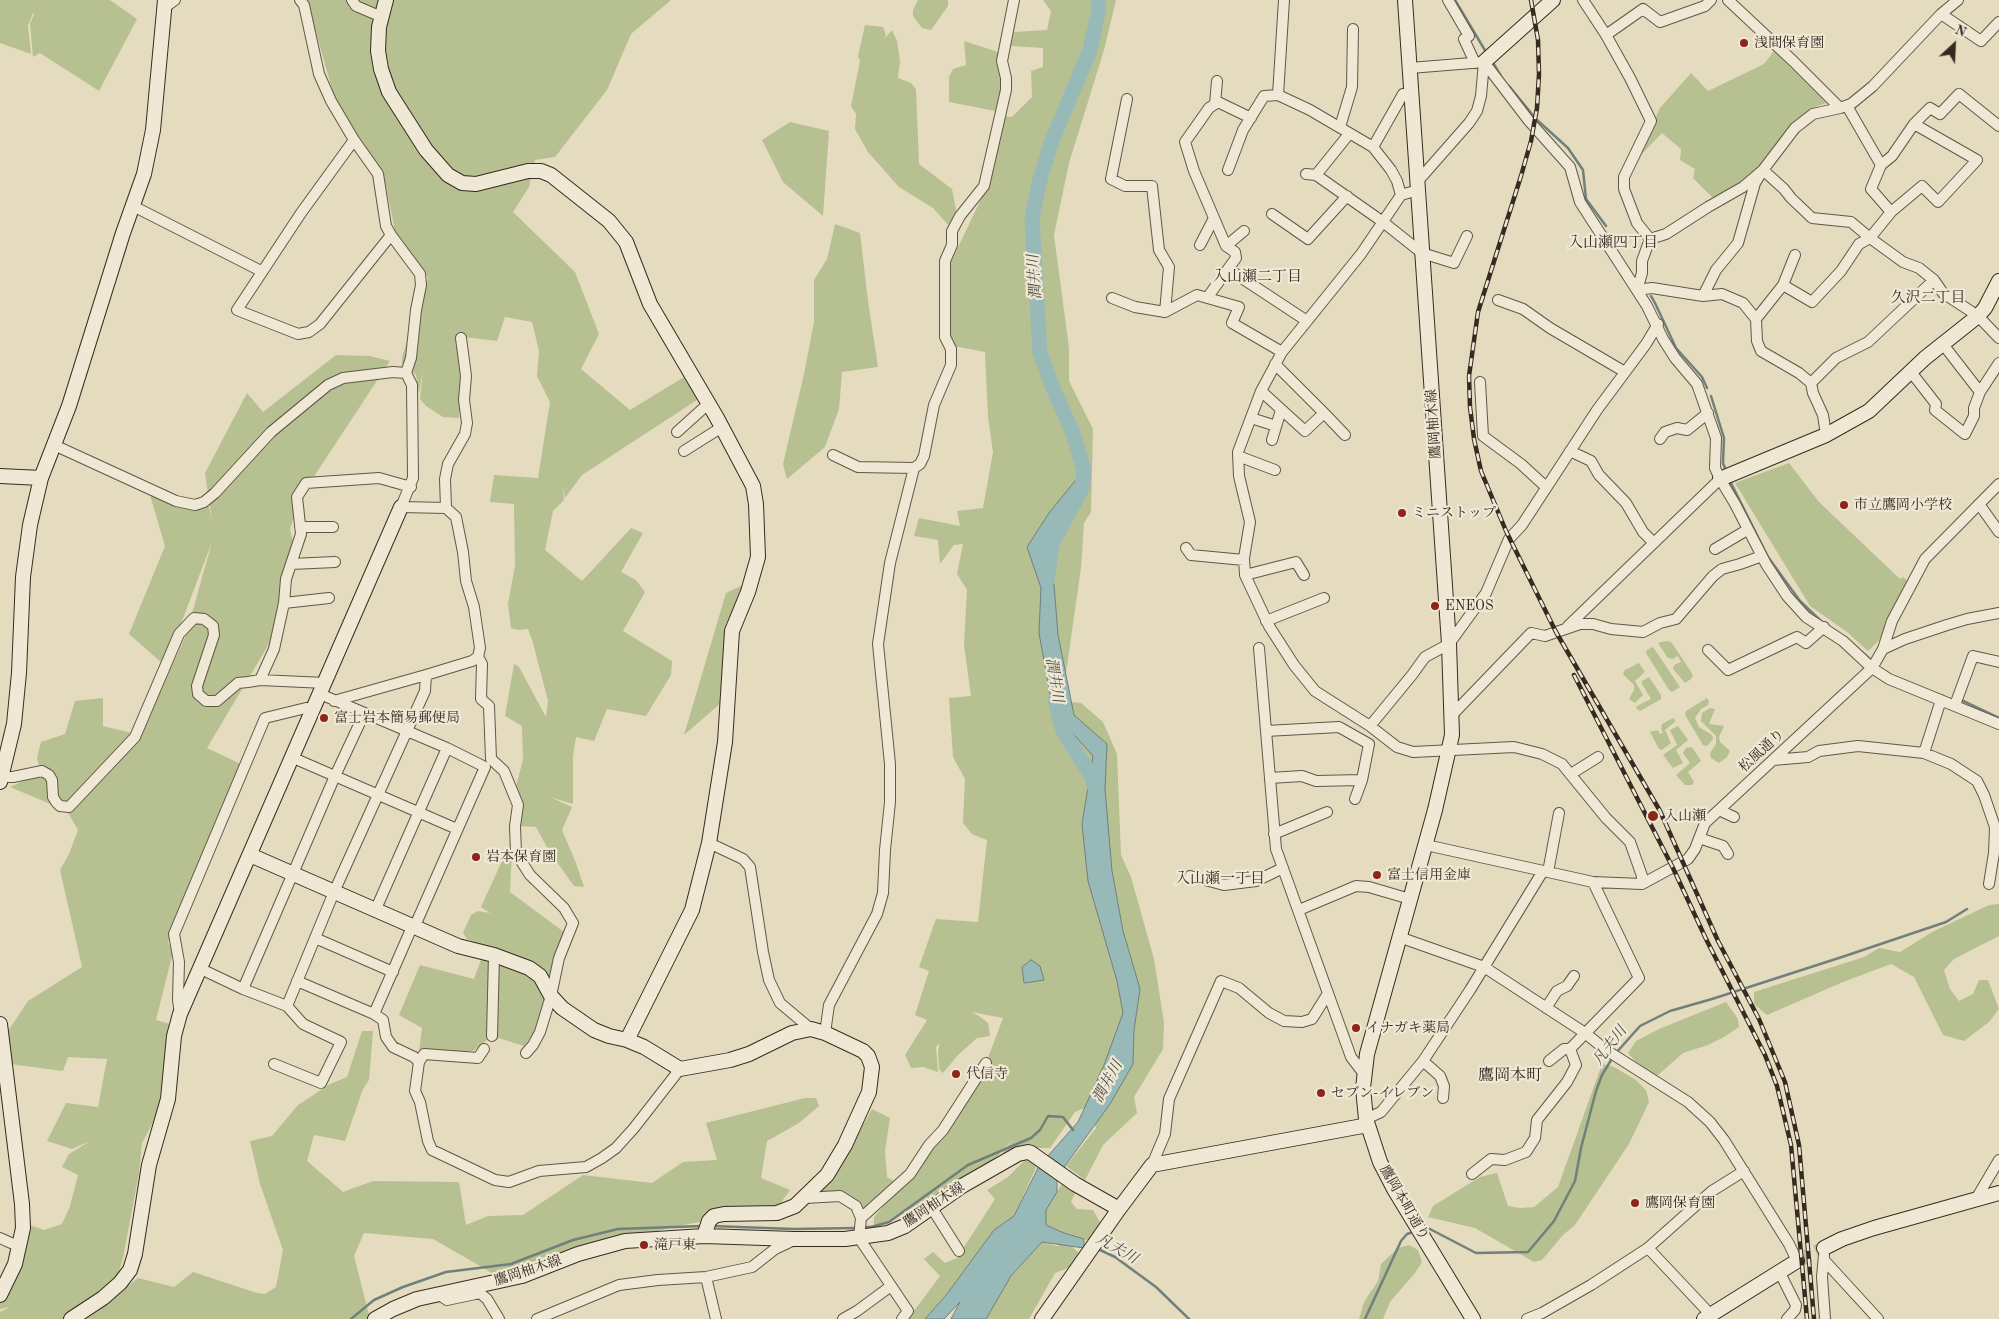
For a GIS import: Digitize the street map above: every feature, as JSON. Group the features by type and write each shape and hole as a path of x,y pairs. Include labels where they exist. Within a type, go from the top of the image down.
{"street":[{"path":"78,1317 104,1298 120,1283 130,1270 135,1254 149,1166 168,1099 174,1036 180,1014 411,487 413,478 412,385 406,374 411,358 416,310 422,285 420,274 386,226 378,174 354,140 331,101 319,74 304,5 300,0"},
{"path":"352,0 356,6 382,17"},
{"path":"386,0 379,28 378,51 381,69 389,92 426,150 448,175 462,183 476,184 528,171 546,173 584,200 609,221 626,242 650,304 722,427 753,486 756,504 758,557 748,592 733,626 731,636 725,742 709,843 692,910 627,1040"},
{"path":"833,455 858,467 914,468 920,464 924,456 934,405 951,365 951,349 945,337 945,260 952,245 952,231 960,216 984,186 1006,90 1006,78 1002,62 1014,0"},
{"path":"1278,95 1284,0"},
{"name":"鷹岡柚木線","path":"1405,0 1453,714 1449,750 1426,845"},
{"path":"1448,0 1469,36 1464,39 1480,63 1529,122 1570,167 1580,202 1658,324 1664,339 1676,358 1697,384 1716,438 1715,468 1725,477 1747,530 1788,596 1806,617 1843,640 1872,667 1904,686 1999,724"},
{"path":"1410,68 1480,63 1553,0"},
{"path":"1584,0 1630,78 1651,121 1624,177 1624,189 1637,223 1650,239"},
{"path":"1606,35 1643,9 1660,22 1705,6 1711,0"},
{"path":"1728,0 1844,107 1882,165"},
{"path":"1703,296 1716,270 1738,243 1755,183 1762,170 1795,128 1813,114 1844,107 1873,86 1941,14 1958,0"},
{"path":"168,3 153,130 144,174 69,406 41,478 30,525 23,576 19,673 14,724 0,779 42,771 49,774 52,780 53,797 56,802 60,806 69,807 135,737 179,634 194,618 204,619 213,626 214,635 197,686 198,694 206,701 217,700 238,683 260,680 322,689 334,701 447,748 485,767 374,1014"},
{"path":"1941,14 1981,41 1999,22"},
{"path":"1340,127 1352,87 1353,29"},
{"path":"1426,845 1593,882 1642,884 1642,876 1630,842 1606,818 1562,764 1542,754 1514,747 1413,752 1397,747 1370,726 1315,691 1294,665 1266,621 1245,574 1244,560 1250,522 1239,476 1238,452 1261,391 1282,352 1361,254 1401,195 1418,185 1453,139 1469,123 1476,112 1482,96 1480,63"},
{"path":"1215,104 1217,80"},
{"path":"1373,147 1403,94 1412,96"},
{"path":"1891,212 1871,189 1882,165 1892,156 1914,124 1930,108 1940,114 1959,94 1998,123"},
{"path":"1228,170 1243,130 1264,96 1278,95 1310,110 1373,147 1398,181 1401,195"},
{"path":"1127,99 1112,179 1125,186 1152,186 1159,250 1169,267 1165,312"},
{"path":"1207,298 1236,258 1235,252 1226,246 1194,171 1185,142 1209,108 1218,102 1251,118"},
{"path":"1783,285 1812,302 1841,271 1858,244 1870,238 1891,212 1922,186 1938,202 1977,160 1914,124"},
{"path":"1349,134 1311,174 1384,222 1422,253 1454,263 1467,236"},
{"path":"354,140 261,271 237,310 298,334 309,332 320,324 391,235"},
{"path":"1650,239 1666,234 1743,187 1762,170"},
{"path":"1762,170 1784,189 1790,198 1812,218 1850,222 1903,262 1919,268 1934,280 1944,293 1978,316 1999,338"},
{"path":"1272,214 1308,239 1347,196"},
{"path":"133,206 261,271"},
{"path":"1200,245 1214,218"},
{"path":"1226,246 1244,231"},
{"path":"1637,290 1642,273 1642,261 1650,239"},
{"path":"1795,255 1783,285 1756,319 1756,341 1761,351 1799,373 1811,383 1813,393 1823,415 1826,435"},
{"path":"1228,269 1307,320"},
{"path":"1811,383 1836,358 1868,342 1934,280"},
{"path":"1566,628 1725,477 1826,435 1869,411 1942,343 1978,316 1985,308 1999,281"},
{"path":"1637,290 1652,288 1703,296 1722,294 1743,303 1756,319"},
{"path":"1112,298 1135,307 1165,312 1197,295 1238,307 1232,323 1282,352"},
{"path":"1498,300 1523,309 1550,328 1624,372"},
{"path":"1370,726 1425,657 1449,644 1486,593 1506,543 1522,525 1570,450 1624,372 1646,344 1658,324"},
{"path":"461,338 466,376 464,400 467,423 465,434 448,464 445,479 446,508 456,518 463,552 466,581 474,608 480,648 478,657 482,664 481,699 489,706 491,760 504,771 518,806 515,826 516,853 530,875 564,908 573,923 559,958 551,996 540,1032 526,1053"},
{"path":"1942,343 1980,392"},
{"path":"1911,372 1936,404 1935,410 1965,434 1974,416 1974,408 1980,392 1999,363"},
{"path":"1275,364 1345,434"},
{"path":"54,445 176,501 195,505 204,502 215,493 271,432 328,385 343,378 393,372 406,374"},
{"path":"1480,382 1483,436 1521,464 1546,487"},
{"path":"1261,391 1305,431 1324,413"},
{"path":"677,432 708,404"},
{"path":"1272,440 1281,410"},
{"path":"1660,438 1666,432 1677,428 1687,430 1708,414"},
{"path":"1251,418 1276,426"},
{"path":"684,451 722,427"},
{"path":"1570,450 1591,462 1599,474 1626,503 1643,532 1654,543"},
{"path":"1238,456 1275,470"},
{"path":"825,1033 829,1005 877,914 884,893 885,850 890,802 890,764 878,644 890,563 914,468"},
{"path":"0,476 41,478"},
{"path":"260,680 274,650 284,603 286,579 301,534 297,497 306,483 379,478 411,487"},
{"path":"1882,653 1892,621 1925,559 1999,484"},
{"path":"1979,504 1999,532"},
{"path":"401,507 446,508"},
{"path":"300,527 333,527"},
{"path":"1715,549 1747,530"},
{"path":"1186,548 1191,555 1244,560"},
{"path":"1453,714 1532,633 1545,636 1580,624 1593,624 1611,629 1643,632 1660,623 1676,619 1713,576 1722,569 1762,556"},
{"path":"291,564 335,562"},
{"path":"1245,574 1296,562 1304,575"},
{"path":"284,603 329,598"},
{"path":"1266,621 1324,598"},
{"name":"松風通り","path":"1642,884 1688,859 1705,823 1872,667 1882,653 1905,639 1967,619 1999,613"},
{"path":"1708,650 1728,670 1797,637 1806,643 1824,627"},
{"path":"1259,648 1276,849 1327,995 1351,1057 1364,1074"},
{"path":"1955,705 1973,656 1999,662"},
{"path":"334,701 472,661 478,657"},
{"path":"287,1006 334,892 405,731 425,691 426,675"},
{"path":"1924,753 1942,700"},
{"path":"180,1014 178,1000 179,962 174,934 265,718 306,708 313,709"},
{"path":"243,989 335,776 364,714"},
{"path":"1266,732 1339,727 1369,744 1362,780 1355,799"},
{"path":"1773,760 1808,757 1819,751 1858,746 1924,753 1951,764 1977,780 1997,827 1989,884"},
{"path":"375,911 447,748"},
{"path":"1571,774 1598,757"},
{"path":"292,758 457,829"},
{"path":"1270,778 1302,776 1316,781 1362,780"},
{"path":"1719,810 1734,817"},
{"path":"1274,834 1327,812"},
{"path":"1152,1164 1367,1122 1381,1112 1423,1061 1546,872 1559,813"},
{"path":"1699,838 1723,846 1728,854"},
{"path":"704,1236 709,1221 714,1216 782,1212 795,1206 805,1198 827,1175 837,1158 870,1092 872,1079 872,1067 868,1056 863,1051 825,1033 811,1029 780,1003 769,980 750,867 743,859 709,843"},
{"name":"鷹岡本町通り","path":"1426,845 1367,1054 1364,1074 1367,1122 1380,1162 1473,1319"},
{"path":"250,855 458,946 494,955 529,968 540,976 551,996 562,1008 594,1030 644,1047 680,1069 730,1060 748,1054 792,1033 811,1029"},
{"path":"1190,876 1224,885 1256,880 1283,868"},
{"path":"1549,1061 1564,1049 1570,1049 1639,978 1593,882"},
{"path":"1298,910 1356,886 1369,887 1410,899"},
{"path":"1399,937 1484,967 1585,1033 1606,1050 1688,1102 1710,1122 1744,1171 1789,1244 1797,1261 1707,1317 1648,1248"},
{"path":"315,938 393,972"},
{"path":"492,1036 494,955"},
{"path":"201,969 243,989 287,1006 302,1024 341,1042 321,1083 274,1064"},
{"path":"1546,1008 1557,992 1567,986 1574,976"},
{"path":"297,981 374,1014 383,1020 386,1037 393,1046 414,1057 419,1062"},
{"path":"1042,1319 1152,1164 1165,1134 1169,1099 1221,981 1239,988 1269,1013 1284,1021 1302,1022 1312,1019 1327,995"},
{"path":"0,1024 22,1204 23,1228 15,1264 0,1295"},
{"path":"484,1049 478,1058 424,1054 419,1062 416,1091 428,1141 432,1150 495,1180 509,1182 539,1171 586,1167 602,1158 616,1148 634,1128 680,1069"},
{"path":"1472,1174 1491,1159 1505,1160 1526,1152 1535,1138 1537,1120 1567,1082 1576,1065 1570,1049"},
{"path":"1423,1061 1440,1076 1444,1086 1443,1098"},
{"path":"861,1218 910,1174 943,1130 986,1063"},
{"name":"鷹岡柚木線","path":"376,1319 417,1299 522,1276 578,1254 625,1241 704,1236 794,1239 859,1238 888,1233 905,1226 962,1186 1018,1154 1031,1152 1075,1184 1119,1209"},
{"path":"1976,1199 1999,1160"},
{"path":"1527,1319 1542,1313 1591,1285 1648,1248 1712,1191 1744,1171"},
{"path":"1824,1254 1874,1228 1999,1193"},
{"path":"805,1198 840,1196 856,1206 861,1218 859,1238 908,1311 902,1319"},
{"path":"933,1206 935,1213 959,1251"},
{"path":"0,1238 20,1247"},
{"path":"537,1319 619,1285 658,1280 706,1278 752,1267 774,1249 794,1239"},
{"path":"1824,1254 1822,1277 1825,1319"},
{"path":"1824,1254 1878,1319"},
{"path":"1780,1273 1796,1305 1795,1310 1787,1319"},
{"path":"706,1278 716,1319"},
{"path":"842,1319 857,1311 891,1286"},
{"path":"438,1294 447,1300 480,1293 487,1299 499,1319"}],"green space":[{"path":"0,0 110,0 137,19 99,91 40,53 33,57 30,24 33,13 28,26 31,54 0,43"},
{"path":"307,0 671,0 631,34 607,90 555,157 535,160 529,187 513,212 575,272 599,334 581,369 630,410 684,377 700,398 582,475 565,498 563,486 564,500 553,511 545,550 582,581 631,528 643,533 621,572 636,580 645,592 623,631 672,661 671,675 646,716 607,709 594,741 576,737 573,756 573,804 550,797 572,807 562,830 584,887 574,886 549,851 536,827 519,826 512,801 523,760 522,726 505,716 514,664 519,667 546,717 548,701 528,629 518,630 511,628 508,604 515,566 514,504 490,502 494,475 538,478 550,402 537,376 539,351 532,322 505,317 497,341 455,336 462,373 459,418 443,417 426,406 420,399 423,369 419,394 416,375 402,363 402,357 428,278 395,231 383,172 353,131 335,100"},
{"path":"918,0 948,0 948,6 931,30 922,28 913,16 913,10"},
{"path":"1043,0 1116,0 1104,50 1069,163 1054,235 1069,348 1069,381 1093,429 1091,512 1084,523 1081,568 1062,701 1081,703 1103,722 1117,754 1121,855 1131,877 1154,959 1164,1023 1163,1049 1134,1097 1137,1113 1103,1145 1085,1180 1066,1166 1096,1128 1089,1106 1075,1112 1050,1148 1027,1148 997,1161 1013,1139 996,1158 894,1219 874,1226 874,1217 951,1127 954,1118 991,1061 988,1058 1003,1018 971,1012 988,1023 990,1036 977,1038 958,1055 943,1073 939,1069 938,1051 940,1043 936,1047 938,1072 923,1067 911,1068 905,1055 927,1020 915,1015 929,971 919,967 936,919 978,922 987,840 972,834 963,823 965,779 953,757 949,698 971,696 964,645 967,590 957,574 963,544 954,545 940,564 938,540 914,536 919,518 960,526 957,511 983,508 993,452 988,417 985,352 949,345 950,264 985,191 1003,116 1012,117 1032,97 1031,71 1043,67 1043,48 1011,46 1014,32 1047,30 1051,11"},
{"path":"865,25 883,27 886,35 883,40 892,30 897,41 900,61 898,78 911,83 916,89 919,164 952,189 957,215 950,227 933,208 899,187 868,152 855,129 856,114 851,106 860,61 858,56"},
{"path":"964,41 998,52 1002,85 995,111 949,102 949,77 953,69 966,65"},
{"path":"1774,51 1826,103 1813,108 1792,123 1754,174 1713,198 1693,178 1695,169 1680,160 1681,149 1662,133 1637,159 1660,108 1691,73 1708,91 1764,64"},
{"path":"790,122 829,131 823,216 783,182 762,140"},
{"path":"835,224 860,233 878,367 842,372 839,409 825,447 787,479 783,464 814,322 814,280 827,259"},
{"path":"336,355 370,356 390,361 307,487 297,508 290,529 295,551 288,612 207,748 243,765 168,942 173,952 156,1020 173,1025 157,1115 142,1143 139,1173 123,1258 117,1278 62,1319 0,1319 0,1312 10,1307 0,1309 0,1294 27,1224 44,1230 62,1224 70,1206 78,1175 62,1167 69,1154 90,1141 72,1149 47,1141 66,1103 98,1107 107,1059 68,1057 63,1071 10,1064 8,1031 28,1001 82,967 60,870 69,854 78,830 67,811 10,787 41,773 37,758 41,742 65,734 75,701 103,698 103,726 132,733 108,759 140,737 186,635 212,542 176,637 162,663 129,634 165,546 150,495 181,506 209,507 212,521 205,473 247,393 263,412"},
{"path":"1789,463 1819,502 1900,579 1903,577 1910,583 1881,638 1868,651 1847,632 1810,606 1735,483"},
{"path":"743,585 744,593 726,623 721,703 684,735 726,593"},
{"path":"1671,642 1693,675 1685,683 1673,669 1674,665 1681,662 1678,656 1673,659 1668,658 1658,643"},
{"path":"1653,647 1680,687 1672,692 1646,653 1647,650"},
{"path":"1639,663 1645,672 1635,681 1643,695 1635,703 1629,699 1634,690 1634,685 1623,674 1625,670"},
{"path":"1649,677 1661,695 1661,699 1640,711 1636,708 1637,706 1651,699 1642,684 1642,681"},
{"path":"1707,698 1709,701 1708,705 1701,709 1695,718 1699,727 1712,735 1713,739 1707,746 1703,745 1685,715 1686,711"},
{"path":"1710,708 1715,709 1709,724 1724,726 1719,737 1720,742 1730,751 1727,757 1719,763 1711,758 1710,753 1716,744 1716,736 1701,721 1702,713"},
{"path":"1673,718 1676,721 1665,730 1671,743 1662,750 1659,749 1650,732 1658,730 1660,734 1663,733 1661,729 1662,724"},
{"path":"1678,726 1688,740 1676,750 1683,763 1673,768 1663,755 1677,745 1670,730"},
{"path":"1692,747 1701,761 1688,772 1694,782 1692,785 1685,785 1676,775 1690,763 1683,753 1686,748"},
{"path":"507,850 512,851 510,892 564,932 551,988 537,1029 524,1046 492,1036 473,1051 419,1051 422,1028 399,1015 420,965 474,979 482,957 496,952 467,939 463,933 471,915 478,911 490,913 481,907"},
{"path":"1999,904 1999,936 1954,959 1944,970 1950,989 1959,1001 1973,994 1979,980 1988,980 1999,1009 1989,1022 1964,1041 1943,1035 1914,977 1891,964 1843,982 1767,1015 1754,1004 1754,992 1864,957 1879,948 1900,952 1932,932 1989,905"},
{"path":"1726,1002 1738,1019 1739,1027 1708,1045 1683,1053 1657,1076 1636,1062 1628,1053 1636,1041 1659,1029"},
{"path":"362,1031 373,1031 369,1080 363,1089 345,1141 314,1135 307,1161 343,1192 373,1181 459,1182 466,1225 488,1216 523,1215 583,1175 652,1183 683,1162 717,1160 706,1123 805,1098 816,1098 819,1106 799,1123 767,1141 761,1178 790,1190 780,1204 742,1214 673,1227 556,1257 499,1277 433,1239 364,1233 354,1256 370,1319 85,1319 138,1278 174,1287 193,1272 257,1293 265,1294 276,1287 283,1250 260,1184 250,1141 272,1136 298,1105 330,1084 347,1077"},
{"path":"1602,1064 1614,1067 1636,1080 1646,1090 1649,1102 1629,1144 1575,1225 1563,1235 1542,1260 1534,1262 1475,1228 1428,1217 1433,1206 1480,1177 1497,1173 1508,1206 1520,1208 1534,1207 1558,1187"},
{"path":"872,1109 890,1118 885,1151 887,1177 899,1184 864,1215 852,1200 816,1194 842,1164"},
{"path":"1027,1158 1038,1163 1014,1216 994,1230 955,1284 925,1319 908,1319 940,1276 924,1259 933,1252 945,1263 957,1258 995,1199 987,1190 1008,1177"},
{"path":"1063,1182 1077,1189 1071,1202 1077,1209 1093,1210 1100,1222 1091,1241 1058,1232 1046,1225 1044,1213"},
{"path":"1042,1242 1057,1246 1068,1243 1080,1254 1070,1267 1055,1273 1029,1319 986,1319 1009,1279"},
{"path":"1409,1245 1418,1250 1422,1262 1415,1273 1390,1302 1383,1319 1359,1319 1364,1302 1378,1281 1381,1264 1398,1248"}],"water":[{"path":"1075,481 1081,505 1047,546 1054,585 1058,635 1074,715 1107,744 1105,789 1112,871 1123,931 1140,989 1134,1030 1133,1064 1110,1104 1057,1177 1057,1192 1046,1210 1046,1225 1084,1239 1084,1248 1042,1242 1011,1276 986,1319 951,1319 960,1302 944,1319 925,1319 947,1294 994,1230 1014,1216 1039,1166 1078,1122 1104,1065 1123,1013 1117,981 1088,881 1082,824 1093,756 1053,711 1039,633 1041,588 1027,547 1049,513"},
{"path":"1031,960 1040,966 1044,980 1024,983 1022,967"}],"waterway":[{"name":"潤井川","path":"1047,580 1052,544 1082,488 1084,471 1073,433 1040,353 1032,218 1039,183 1051,143 1090,50 1099,9 1098,0"},
{"path":"1455,0 1486,52"},
{"path":"1492,61 1502,78"},
{"path":"1509,86 1536,119 1568,148 1583,170 1586,199 1606,226"},
{"path":"1651,296 1676,348 1702,377 1707,388"},
{"path":"1711,396 1724,438 1723,463 1726,471"},
{"path":"1730,481 1768,557 1800,601 1822,622"},
{"path":"1845,637 1873,662"},
{"name":"潤井川","path":"1055,700 1063,731 1092,777 1096,793"},
{"path":"1961,700 1999,718"},
{"name":"凡夫川","path":"1616,1053 1640,1026 1670,1011 1946,922 1967,909"},
{"name":"凡夫川","path":"1423,1229 1428,1228 1476,1253 1528,1252 1554,1221 1575,1181 1581,1148 1596,1091 1602,1075 1613,1057"},
{"path":"862,1227 871,1227 889,1222 968,1165 1031,1138 1040,1130 1048,1116 1063,1117 1073,1130"},
{"path":"351,1319 374,1300 403,1287 446,1272 511,1264 573,1240 618,1229 702,1226"},
{"path":"712,1226 793,1229 857,1228"},
{"name":"凡夫川","path":"1365,1319 1401,1241 1407,1234 1416,1231"},
{"name":"凡夫川","path":"1098,1249 1115,1257 1156,1287 1189,1319"}],"tunnel":[{"path":"1797,1261 1824,1248"}],"railway":[{"path":"1531,0 1538,40 1537,108 1531,141 1521,176 1478,312 1469,376 1474,439 1481,471 1506,531 1556,632 1660,811 1718,941 1759,1019 1785,1082 1799,1145 1814,1319"},
{"path":"1574,675 1673,868 1707,941 1765,1055 1777,1086 1791,1145 1807,1319"}],"place":[{"name":"浅間保育園","path":"1744,43"},
{"name":"市立鷹岡小学校","path":"1844,505"},
{"name":"ミニストップ","path":"1402,513"},
{"name":"ENEOS","path":"1435,606"},
{"name":"富士岩本簡易郵便局","path":"324,718"},
{"name":"入山瀬","path":"1653,816"},
{"name":"岩本保育園","path":"476,857"},
{"name":"富士信用金庫","path":"1377,875"},
{"name":"イナガキ薬局","path":"1356,1028"},
{"name":"代信寺","path":"956,1074"},
{"name":"セブン-イレブン","path":"1321,1093"},
{"name":"鷹岡保育園","path":"1635,1203"},
{"name":"滝戸東","path":"644,1245"}],"district":[{"name":"入山瀬四丁目","path":"1613,243"},
{"name":"入山瀬二丁目","path":"1257,277"},
{"name":"久沢二丁目","path":"1928,298"},
{"name":"入山瀬一丁目","path":"1220,879"},
{"name":"鷹岡本町","path":"1510,1076"}]}
